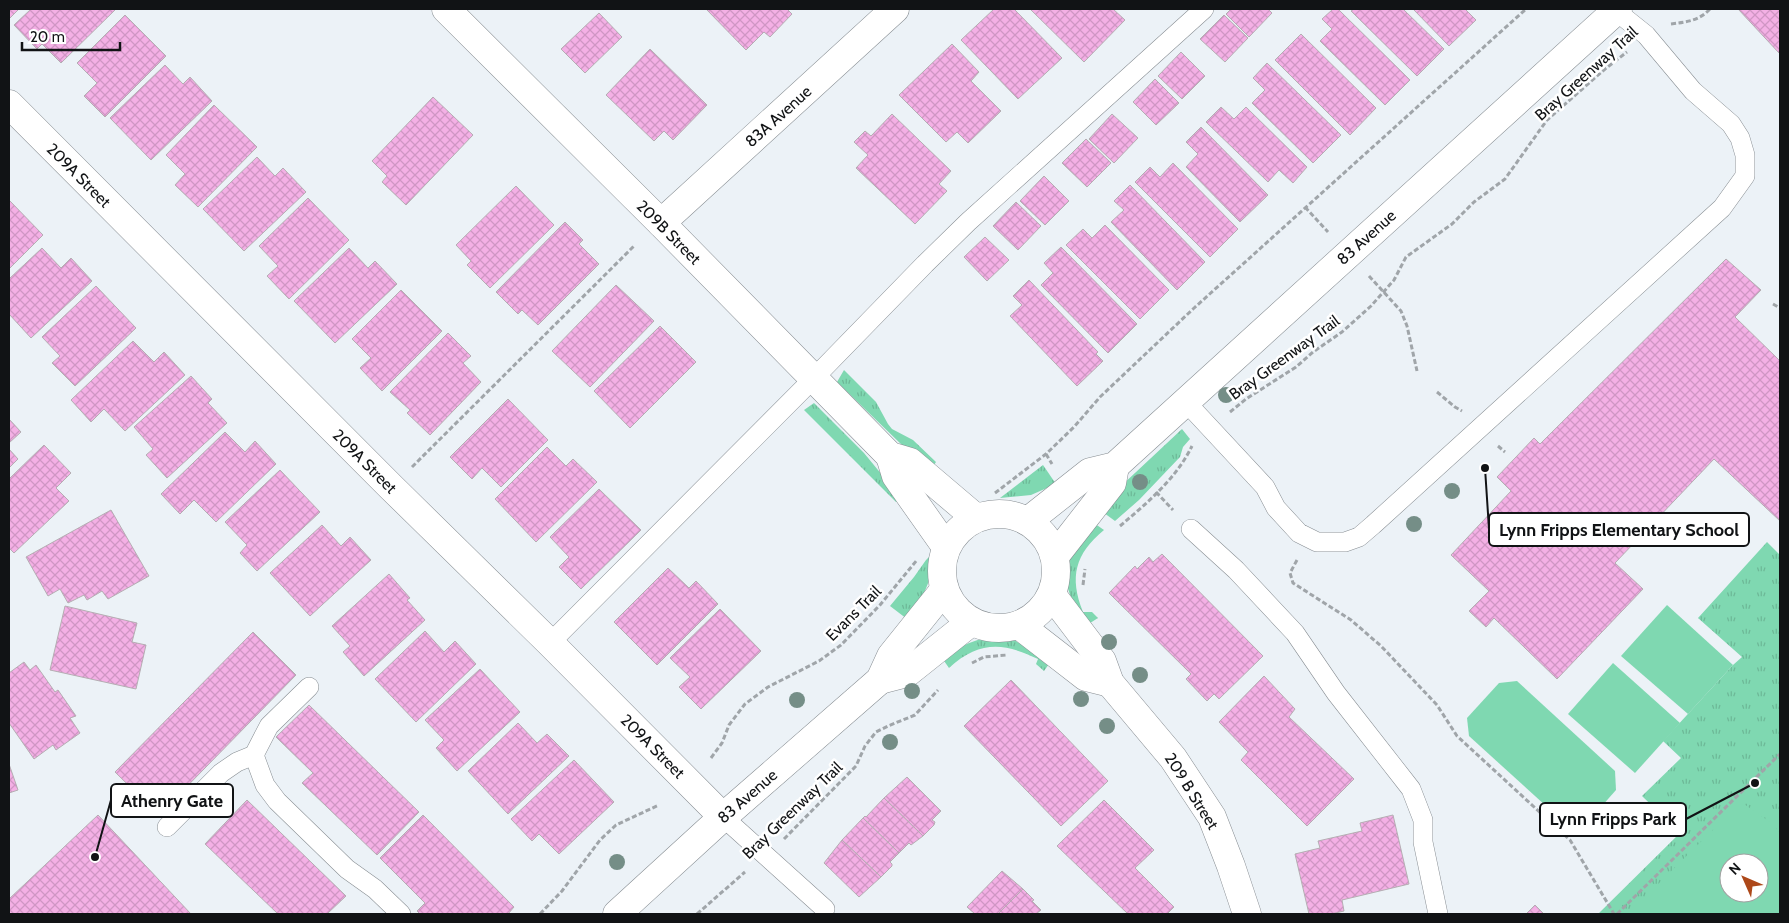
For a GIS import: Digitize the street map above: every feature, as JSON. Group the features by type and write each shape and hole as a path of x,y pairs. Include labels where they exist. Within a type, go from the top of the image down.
{"street":[{"name":"209B Street","path":"446,9 661,223 890,456 910,462 976,518"},
{"name":"83A Avenue","path":"661,223 895,9"},
{"name":"83 Avenue","path":"1028,521 1090,472 1115,466 1617,10"},
{"name":"209A Street","path":"9,104 723,816"},
{"name":"209B Street","path":"890,456 896,476 933,551"},
{"name":"83 Avenue","path":"1055,556 1112,483 1115,466"},
{"path":"993,514 1011,514 1028,521 1040,530 1049,542 1055,556 1056,576 1052,594 1032,618 1019,625 1003,629 986,628 971,622 960,614 944,590 941,576 942,561 933,551 963,525 976,518 993,514"},
{"name":"83 Avenue","path":"617,914 723,816 880,680 891,656 944,590"},
{"name":"209 B Street","path":"1052,594 1102,661 1110,683 1173,758 1212,817 1247,914"},
{"name":"83 Avenue","path":"880,680 907,673 971,622"},
{"path":"1019,625 1086,677 1110,683"}],"lane":[{"path":"550,643 968,222 1204,9"},
{"path":"1185,401 1265,488 1276,508 1298,533 1317,542 1345,542 1359,537 1722,208 1745,176 1745,155 1740,138 1731,124 1693,91 1646,35 1617,10"},
{"path":"1191,529 1236,570 1295,633 1336,693 1411,789 1422,820 1423,842 1438,914"},
{"path":"167,827 221,773 237,762 254,755 269,726 309,687"},
{"path":"254,755 265,785 277,801 347,869 375,889 401,914"},
{"path":"723,816 825,909"}],"path":[{"path":"989,493 995,493 1046,454 1074,427 1100,397 1305,207 1526,9"},
{"name":"Bray Greenway Trail","path":"1115,530 1176,473 1194,442 1246,399 1290,371 1342,332 1371,306 1394,280 1406,257 1452,224 1474,202 1505,179 1547,120 1605,68 1660,26 1695,20 1710,9"},
{"path":"1305,207 1330,234"},
{"path":"410,469 635,246"},
{"path":"1365,272 1401,311 1417,371"},
{"path":"1773,304 1780,308"},
{"name":"Evans Trail","path":"711,758 722,743 729,725 745,704 768,687 819,661 841,645 880,605 912,568 933,551"},
{"path":"1301,554 1290,573 1293,582 1351,620 1381,646 1437,705 1457,736 1570,840 1615,914 1780,754"},
{"path":"1086,562 1082,583 1086,591"},
{"path":"968,665 984,657 1013,656"},
{"name":"Bray Greenway Trail","path":"696,914 788,835 856,766 865,746 876,732 915,715 940,688"},
{"path":"540,914 562,891 600,840 616,825 659,806"}],"green space":[{"path":"844,370 876,402 892,429 913,440 936,462 932,468 905,448 837,382"},
{"path":"814,403 864,453 901,498 896,502 804,410"},
{"path":"1182,429 1190,439 1183,447 1180,457 1139,500 1115,521 1100,510 1120,487"},
{"path":"1043,465 1056,484 1031,495 1000,498"},
{"path":"1091,521 1104,530 1087,548 1077,567 1076,588 1083,612 1092,612 1098,618 1087,625 1077,609 1067,585 1066,567 1072,549"},
{"path":"1767,542 1780,555 1780,914 1598,914 1680,833 1642,796 1681,758 1663,741 1742,657 1698,618"},
{"path":"932,554 931,572 926,589 907,619 890,606"},
{"path":"1667,605 1733,665 1688,714 1621,656"},
{"path":"986,638 1014,640 1051,661 1044,671 1036,664 1038,659 1014,649 1002,647 981,649 960,659 949,668 942,658 969,643"},
{"path":"1613,663 1680,723 1635,773 1568,714"},
{"path":"1517,681 1615,771 1616,790 1586,824 1568,826 1469,736 1467,718 1499,683"},
{"path":"1741,802 1773,824 1780,832 1780,914 1639,914 1639,903"}],"building":[{"path":"9,9 19,9 9,19"},
{"path":"31,9 116,9 61,63 42,44 37,49 14,25"},
{"path":"706,9 787,9 792,14 770,37 764,32 746,50"},
{"path":"994,9 1014,9 1062,58 1018,99 961,40"},
{"path":"1030,9 1113,9 1125,20 1084,62"},
{"path":"1231,9 1268,9 1272,13 1249,37 1226,14"},
{"path":"1333,9 1338,9 1410,80 1385,105 1320,41 1332,29 1322,19"},
{"path":"1354,9 1403,9 1444,49 1417,76 1351,11"},
{"path":"1413,9 1465,9 1476,20 1449,46"},
{"path":"1738,9 1780,9 1779,53"},
{"path":"599,13 622,37 585,73 561,49"},
{"path":"125,15 166,56 105,117 84,96 97,83 77,63"},
{"path":"1224,15 1248,38 1225,62 1200,39"},
{"path":"1301,34 1376,108 1350,135 1275,60"},
{"path":"952,44 979,72 971,81 1001,111 968,143 957,132 946,142 899,95"},
{"path":"650,49 707,105 673,140 664,131 654,141 606,95"},
{"path":"1181,52 1205,76 1182,99 1158,76"},
{"path":"1267,63 1341,135 1313,163 1252,103 1265,90 1253,78"},
{"path":"165,65 183,84 190,77 212,101 151,160 110,118"},
{"path":"1155,79 1179,103 1156,125 1133,102"},
{"path":"433,97 473,135 406,205 382,182 387,176 372,161"},
{"path":"214,105 257,147 198,207 175,185 185,174 166,155"},
{"path":"1221,107 1234,119 1246,107 1307,167 1293,183 1279,170 1268,182 1206,122"},
{"path":"892,114 951,171 939,184 947,191 915,224 856,168 868,155 854,142 865,131 871,136"},
{"path":"1112,114 1138,138 1114,163 1089,139"},
{"path":"1201,127 1268,195 1240,222 1186,167 1198,154 1186,142"},
{"path":"1086,139 1111,163 1087,187 1062,163"},
{"path":"257,157 275,176 283,168 306,192 244,251 203,209"},
{"path":"1173,163 1238,229 1210,257 1135,182 1150,167 1160,177"},
{"path":"1044,176 1069,201 1045,225 1020,201"},
{"path":"1130,185 1205,262 1177,290 1111,222 1124,210 1114,201"},
{"path":"516,186 554,225 490,288 467,265 471,261 456,245"},
{"path":"308,198 349,240 289,299 267,276 278,266 259,246"},
{"path":"9,200 43,235 9,269"},
{"path":"1016,202 1041,226 1018,250 993,226"},
{"path":"565,222 583,240 579,244 599,264 538,325 522,310 518,314 496,292"},
{"path":"1105,225 1169,290 1140,319 1066,245 1083,229 1092,238"},
{"path":"985,237 1009,260 987,281 964,257"},
{"path":"1061,247 1137,324 1108,353 1041,285 1053,273 1044,263"},
{"path":"42,248 61,268 71,258 92,281 31,338 9,314 9,279"},
{"path":"349,248 368,268 375,261 397,284 335,343 294,301"},
{"path":"1726,259 1761,290 1735,317 1780,361 1780,521 1714,459 1615,563 1643,589 1557,679 1494,618 1486,627 1469,611 1489,591 1451,555 1511,491 1497,477 1534,438 1540,444"},
{"path":"1029,280 1098,352 1096,354 1103,361 1077,386 1010,316 1022,305 1013,296"},
{"path":"616,285 654,321 590,387 552,351"},
{"path":"96,286 136,328 75,386 52,363 60,356 42,337"},
{"path":"401,290 442,331 382,391 360,368 371,358 352,339"},
{"path":"660,326 696,362 630,428 594,391"},
{"path":"448,333 471,356 463,363 481,382 430,435 407,413 410,410 390,392"},
{"path":"133,341 154,362 164,352 185,375 125,431 104,409 91,422 71,400"},
{"path":"191,376 212,399 208,403 227,423 167,478 146,455 153,449 134,427"},
{"path":"508,399 548,440 501,487 482,468 472,479 450,457"},
{"path":"9,419 21,432 9,443"},
{"path":"225,432 245,452 255,441 276,464 216,522 194,500 180,514 161,494"},
{"path":"44,445 71,473 56,488 69,501 14,553 9,548 9,479"},
{"path":"547,447 566,466 573,459 597,482 536,542 495,499"},
{"path":"9,449 18,459 9,468"},
{"path":"280,470 320,512 257,571 240,553 247,545 225,522"},
{"path":"599,489 641,530 581,589 559,567 569,557 550,537"},
{"path":"111,510 149,576 108,599 102,591 87,600 84,595 68,603 60,589 48,596 26,557"},
{"path":"322,525 341,546 350,537 371,560 310,616 270,573"},
{"path":"1162,554 1263,656 1219,699 1214,694 1207,701 1186,679 1191,674 1109,593 1135,566 1137,569 1149,557 1153,562"},
{"path":"668,568 689,588 696,581 718,604 657,665 614,622"},
{"path":"389,574 410,598 407,600 425,620 364,676 343,652 350,646 332,626"},
{"path":"65,606 137,623 132,642 146,645 136,689 50,670"},
{"path":"720,609 761,651 701,709 679,687 690,677 670,658"},
{"path":"425,631 444,652 455,641 476,664 416,722 375,679"},
{"path":"253,632 296,675 159,815 115,772"},
{"path":"24,662 30,670 36,665 55,692 58,690 76,716 70,718 80,733 56,750 53,745 34,759 9,723 9,673"},
{"path":"480,669 520,712 457,771 436,748 444,740 425,720"},
{"path":"1264,676 1295,709 1289,717 1354,779 1307,826 1241,760 1248,752 1219,722"},
{"path":"1011,680 1108,781 1061,826 964,726"},
{"path":"309,705 419,812 377,855 302,783 313,773 276,737"},
{"path":"518,723 537,743 547,734 569,756 508,814 468,771"},
{"path":"574,760 614,802 559,854 539,834 532,841 511,819"},
{"path":"9,764 18,790 9,793"},
{"path":"907,777 941,811 932,820 935,822 934,825 923,836 884,798"},
{"path":"884,798 923,836 911,845 909,843 899,853 863,818"},
{"path":"247,800 346,896 327,914 278,914 205,844"},
{"path":"1104,800 1154,850 1135,868 1174,907 1167,914 1128,914 1057,846"},
{"path":"98,815 191,914 9,914 9,899"},
{"path":"423,815 514,907 508,914 420,914 417,911 425,903 380,858"},
{"path":"1393,815 1409,884 1342,900 1344,911 1331,914 1309,914 1295,854 1320,848 1318,841 1362,831 1360,823"},
{"path":"863,818 899,853 890,862 892,866 881,877 842,840"},
{"path":"842,840 881,877 859,897 824,863"},
{"path":"1002,871 1023,889 998,914 975,914 967,907"},
{"path":"1023,889 1041,910 1036,914 998,914"},
{"path":"1535,905 1544,914 1526,914"}],"place":[{"name":"Lynn Fripps Elementary School","path":"1485,468"},
{"name":"Lynn Fripps Park","path":"1755,783"},
{"name":"Athenry Gate","path":"95,857"}]}
